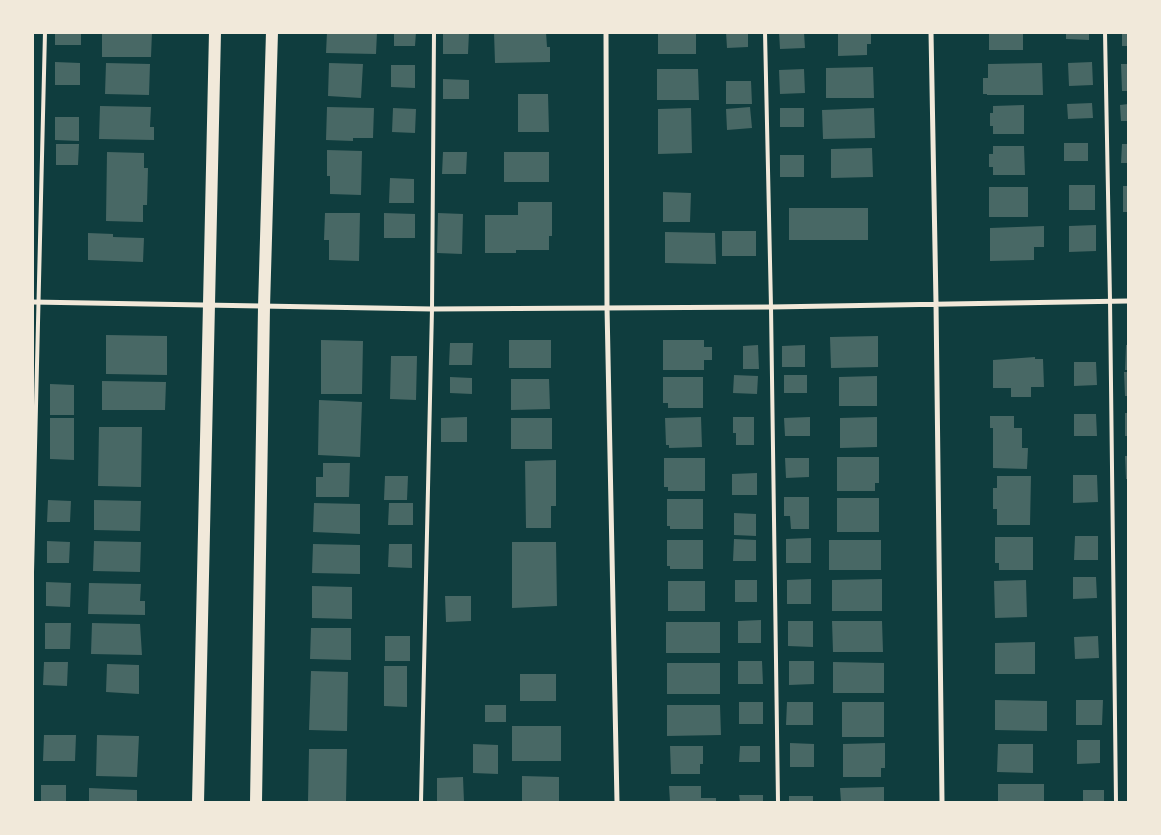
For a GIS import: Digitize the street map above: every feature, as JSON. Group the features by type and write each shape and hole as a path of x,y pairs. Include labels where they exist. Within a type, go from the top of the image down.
{"main road":[{"path":"198,802 215,32"},
{"path":"256,802 264,307 272,32"}],"street":[{"path":"606,32 608,307 616,802"},
{"path":"931,32 942,802"},
{"path":"32,302 432,309 771,307 1128,301"}],"lane":[{"path":"32,572 45,32"},
{"path":"421,802 432,309 434,32"},
{"path":"765,32 778,802"},
{"path":"1105,32 1116,802"}],"building":[{"path":"55,32 81,32 81,45 55,45"},
{"path":"102,32 152,32 151,57 102,57"},
{"path":"327,32 377,32 376,54 326,53"},
{"path":"394,32 416,32 415,46 394,46"},
{"path":"443,32 469,32 468,54 443,54"},
{"path":"494,32 546,32 547,47 550,47 550,62 495,63"},
{"path":"658,32 696,32 696,54 658,54"},
{"path":"726,32 748,32 748,47 727,48"},
{"path":"779,32 804,32 805,48 780,49"},
{"path":"838,32 866,32 866,34 871,34 871,44 867,44 867,55 838,56"},
{"path":"989,32 1023,32 1023,50 989,50"},
{"path":"1066,32 1089,32 1089,40 1066,39"},
{"path":"1122,32 1128,32 1128,46 1122,46"},
{"path":"55,62 80,63 80,85 55,85"},
{"path":"1092,62 1093,85 1069,86 1068,63"},
{"path":"106,63 150,64 149,95 105,94"},
{"path":"329,63 363,64 361,98 328,96"},
{"path":"1042,63 1043,95 983,94 983,78 988,78 988,64"},
{"path":"1121,64 1128,64 1128,91 1122,91"},
{"path":"391,65 415,65 415,88 391,87"},
{"path":"873,67 874,98 826,98 826,68"},
{"path":"657,69 698,69 699,100 657,100"},
{"path":"804,69 805,93 780,94 779,70"},
{"path":"443,79 469,80 469,99 443,99"},
{"path":"726,81 751,81 752,104 726,104"},
{"path":"518,94 548,94 549,132 518,132"},
{"path":"1092,103 1093,118 1068,119 1067,104"},
{"path":"1128,104 1128,121 1121,121 1120,105"},
{"path":"1024,105 1024,134 993,134 993,126 990,126 990,113 993,113 993,106"},
{"path":"100,106 151,107 150,127 154,127 154,140 99,139"},
{"path":"327,107 374,108 373,138 353,138 353,141 326,140"},
{"path":"750,107 752,128 727,130 726,109"},
{"path":"393,108 416,109 415,133 392,132"},
{"path":"691,108 692,153 658,154 658,109"},
{"path":"780,108 804,108 804,127 780,127"},
{"path":"874,108 875,138 823,139 822,110"},
{"path":"55,117 79,117 79,141 55,140"},
{"path":"1064,143 1088,143 1088,161 1064,161"},
{"path":"56,144 79,144 78,165 56,165"},
{"path":"1122,144 1128,144 1128,163 1121,163"},
{"path":"993,146 1024,146 1025,175 993,175 993,167 989,167 989,154 993,154"},
{"path":"872,148 873,177 831,178 831,149"},
{"path":"327,150 362,151 361,195 330,194 330,176 327,176"},
{"path":"107,152 144,153 144,168 148,168 147,205 143,205 143,222 106,221"},
{"path":"443,152 467,152 466,174 442,174"},
{"path":"504,152 549,152 549,182 504,182"},
{"path":"780,155 804,155 804,177 780,177"},
{"path":"390,178 414,179 414,203 389,203"},
{"path":"1069,185 1095,185 1095,210 1069,210"},
{"path":"1123,186 1128,186 1128,212 1123,212"},
{"path":"989,187 1028,187 1028,217 989,217"},
{"path":"663,192 691,193 690,222 663,222"},
{"path":"518,202 552,202 552,236 549,236 549,250 516,250 516,253 485,253 485,215 518,215"},
{"path":"789,208 868,208 868,240 789,240"},
{"path":"325,213 360,213 359,261 329,260 329,240 324,240"},
{"path":"384,213 415,214 415,238 384,238"},
{"path":"438,213 463,214 462,254 437,253"},
{"path":"1096,225 1096,251 1069,252 1069,226"},
{"path":"1044,226 1044,247 1034,247 1034,260 990,261 990,228"},
{"path":"722,231 756,231 756,256 722,256"},
{"path":"665,232 715,233 716,264 665,263"},
{"path":"88,233 113,234 113,237 144,238 143,262 88,260"},
{"path":"106,335 167,336 167,375 106,374"},
{"path":"878,336 878,367 831,368 830,337"},
{"path":"321,340 363,341 362,394 321,394"},
{"path":"509,340 551,340 551,368 509,368"},
{"path":"663,340 704,340 704,347 712,347 712,360 704,360 704,370 663,370"},
{"path":"450,343 473,343 472,365 449,365"},
{"path":"758,345 759,369 743,369 743,346"},
{"path":"805,345 805,367 782,367 782,346"},
{"path":"1126,345 1128,345 1128,370 1125,370"},
{"path":"391,356 417,356 416,400 390,399"},
{"path":"1035,357 1035,359 1043,359 1044,387 1031,387 1031,397 1011,397 1011,388 993,388 993,360"},
{"path":"1074,362 1096,362 1097,385 1074,386"},
{"path":"1124,372 1128,372 1128,396 1125,396"},
{"path":"734,375 758,376 757,394 733,393"},
{"path":"784,375 807,375 807,393 784,393"},
{"path":"877,376 877,406 839,406 839,377"},
{"path":"450,377 472,378 472,394 450,393"},
{"path":"663,377 703,377 703,408 668,408 668,403 663,403"},
{"path":"511,379 549,379 550,409 511,410"},
{"path":"102,381 166,382 165,410 102,410"},
{"path":"50,384 74,385 74,415 50,415"},
{"path":"319,400 362,402 360,457 318,455"},
{"path":"1125,413 1128,413 1128,436 1125,436"},
{"path":"1074,414 1096,414 1097,436 1074,436"},
{"path":"990,416 1014,416 1014,428 1022,428 1022,448 1028,448 1027,469 993,468 993,428 990,428"},
{"path":"467,417 467,442 441,442 441,418"},
{"path":"701,417 702,447 669,448 669,445 666,445 665,418"},
{"path":"733,417 754,417 754,445 736,445 736,433 733,433"},
{"path":"810,417 810,436 785,436 784,418"},
{"path":"877,417 877,447 840,448 840,418"},
{"path":"50,418 74,418 74,460 50,459"},
{"path":"511,418 552,418 552,449 511,449"},
{"path":"99,427 142,427 141,487 98,486"},
{"path":"1125,456 1128,456 1128,479 1126,479"},
{"path":"837,457 879,457 879,483 875,483 875,491 837,491"},
{"path":"664,458 705,458 705,491 668,491 668,487 664,487"},
{"path":"785,458 809,458 809,477 786,478"},
{"path":"556,460 556,506 551,506 551,528 526,528 525,461"},
{"path":"323,463 350,463 349,497 316,497 316,477 323,477"},
{"path":"757,473 757,495 732,495 732,474"},
{"path":"1073,475 1097,475 1098,502 1073,503"},
{"path":"385,476 408,476 407,500 384,500"},
{"path":"997,476 1031,476 1030,525 997,525 997,509 993,509 993,488 997,488"},
{"path":"784,497 809,497 809,529 791,529 790,516 784,516"},
{"path":"837,498 879,498 879,532 837,532"},
{"path":"667,499 703,499 703,529 670,529 670,526 667,526"},
{"path":"48,500 71,501 70,522 47,522"},
{"path":"94,500 141,501 140,531 94,530"},
{"path":"314,503 360,504 360,534 313,532"},
{"path":"389,503 413,503 413,525 388,525"},
{"path":"734,513 756,514 756,536 734,535"},
{"path":"1075,536 1098,536 1098,560 1074,560"},
{"path":"995,537 1033,537 1033,570 999,570 999,563 995,563"},
{"path":"811,538 811,563 786,563 786,539"},
{"path":"734,539 756,540 756,561 733,561"},
{"path":"667,540 703,540 703,569 670,569 670,566 667,566"},
{"path":"829,540 881,540 881,570 829,570"},
{"path":"47,541 70,542 69,563 47,563"},
{"path":"94,541 141,542 140,572 93,571"},
{"path":"512,542 556,542 557,606 512,608"},
{"path":"313,544 360,545 360,574 312,573"},
{"path":"389,544 412,544 412,568 388,567"},
{"path":"1073,577 1096,577 1097,598 1073,599"},
{"path":"811,579 811,604 787,604 787,580"},
{"path":"882,579 882,611 832,611 832,580"},
{"path":"735,580 757,580 757,602 735,602"},
{"path":"1026,580 1027,617 995,618 994,581"},
{"path":"668,581 705,581 705,611 668,611"},
{"path":"46,582 71,583 70,607 46,606"},
{"path":"89,583 141,584 140,601 145,601 145,615 88,614"},
{"path":"312,586 352,587 352,619 312,618"},
{"path":"445,596 471,596 471,621 446,622"},
{"path":"761,620 761,643 738,643 738,621"},
{"path":"788,621 813,621 813,647 788,646"},
{"path":"832,621 882,621 883,652 833,652"},
{"path":"666,622 720,622 720,653 666,653"},
{"path":"45,623 71,623 70,649 45,649"},
{"path":"92,623 140,624 142,655 91,654"},
{"path":"311,628 351,628 351,660 310,659"},
{"path":"385,636 410,636 410,661 385,661"},
{"path":"1098,636 1099,658 1075,659 1074,637"},
{"path":"1035,642 1035,674 995,674 995,643"},
{"path":"738,661 762,661 763,684 738,684"},
{"path":"789,661 814,661 814,684 789,685"},
{"path":"44,662 68,662 67,686 43,685"},
{"path":"833,662 884,663 884,693 833,693"},
{"path":"667,663 720,663 720,694 667,694"},
{"path":"107,664 139,665 139,694 106,692"},
{"path":"384,666 407,666 407,707 384,706"},
{"path":"311,671 348,672 347,731 309,730"},
{"path":"520,674 556,674 556,701 520,701"},
{"path":"995,700 1047,701 1047,731 995,730"},
{"path":"1076,700 1103,700 1102,725 1076,725"},
{"path":"739,702 763,702 763,724 739,724"},
{"path":"787,702 813,702 813,725 786,725"},
{"path":"842,702 884,702 884,737 842,737"},
{"path":"485,705 506,705 506,722 485,722"},
{"path":"667,705 720,705 721,735 667,736"},
{"path":"512,726 561,726 561,761 512,761"},
{"path":"44,735 76,735 75,761 43,761"},
{"path":"97,735 139,736 137,777 96,776"},
{"path":"1077,740 1100,740 1100,763 1077,764"},
{"path":"790,743 814,744 814,767 790,767"},
{"path":"885,743 885,768 881,768 881,777 843,777 843,744"},
{"path":"473,744 498,745 498,774 473,773"},
{"path":"998,744 1033,744 1033,773 997,772"},
{"path":"670,746 703,746 703,764 700,764 700,774 671,774"},
{"path":"740,746 760,746 760,762 739,762"},
{"path":"309,749 347,749 346,802 308,802"},
{"path":"522,776 559,777 559,802 522,802"},
{"path":"463,777 464,802 437,802 437,778"},
{"path":"998,784 1044,784 1044,802 998,802"},
{"path":"41,785 66,785 66,802 41,802"},
{"path":"669,786 701,786 701,798 716,798 716,802 670,802"},
{"path":"884,787 884,802 841,802 840,788"},
{"path":"89,788 137,790 137,802 89,802"},
{"path":"1083,790 1104,790 1104,802 1083,802"},
{"path":"739,795 763,795 763,802 740,802"},
{"path":"789,796 813,796 813,802 789,802"}]}
